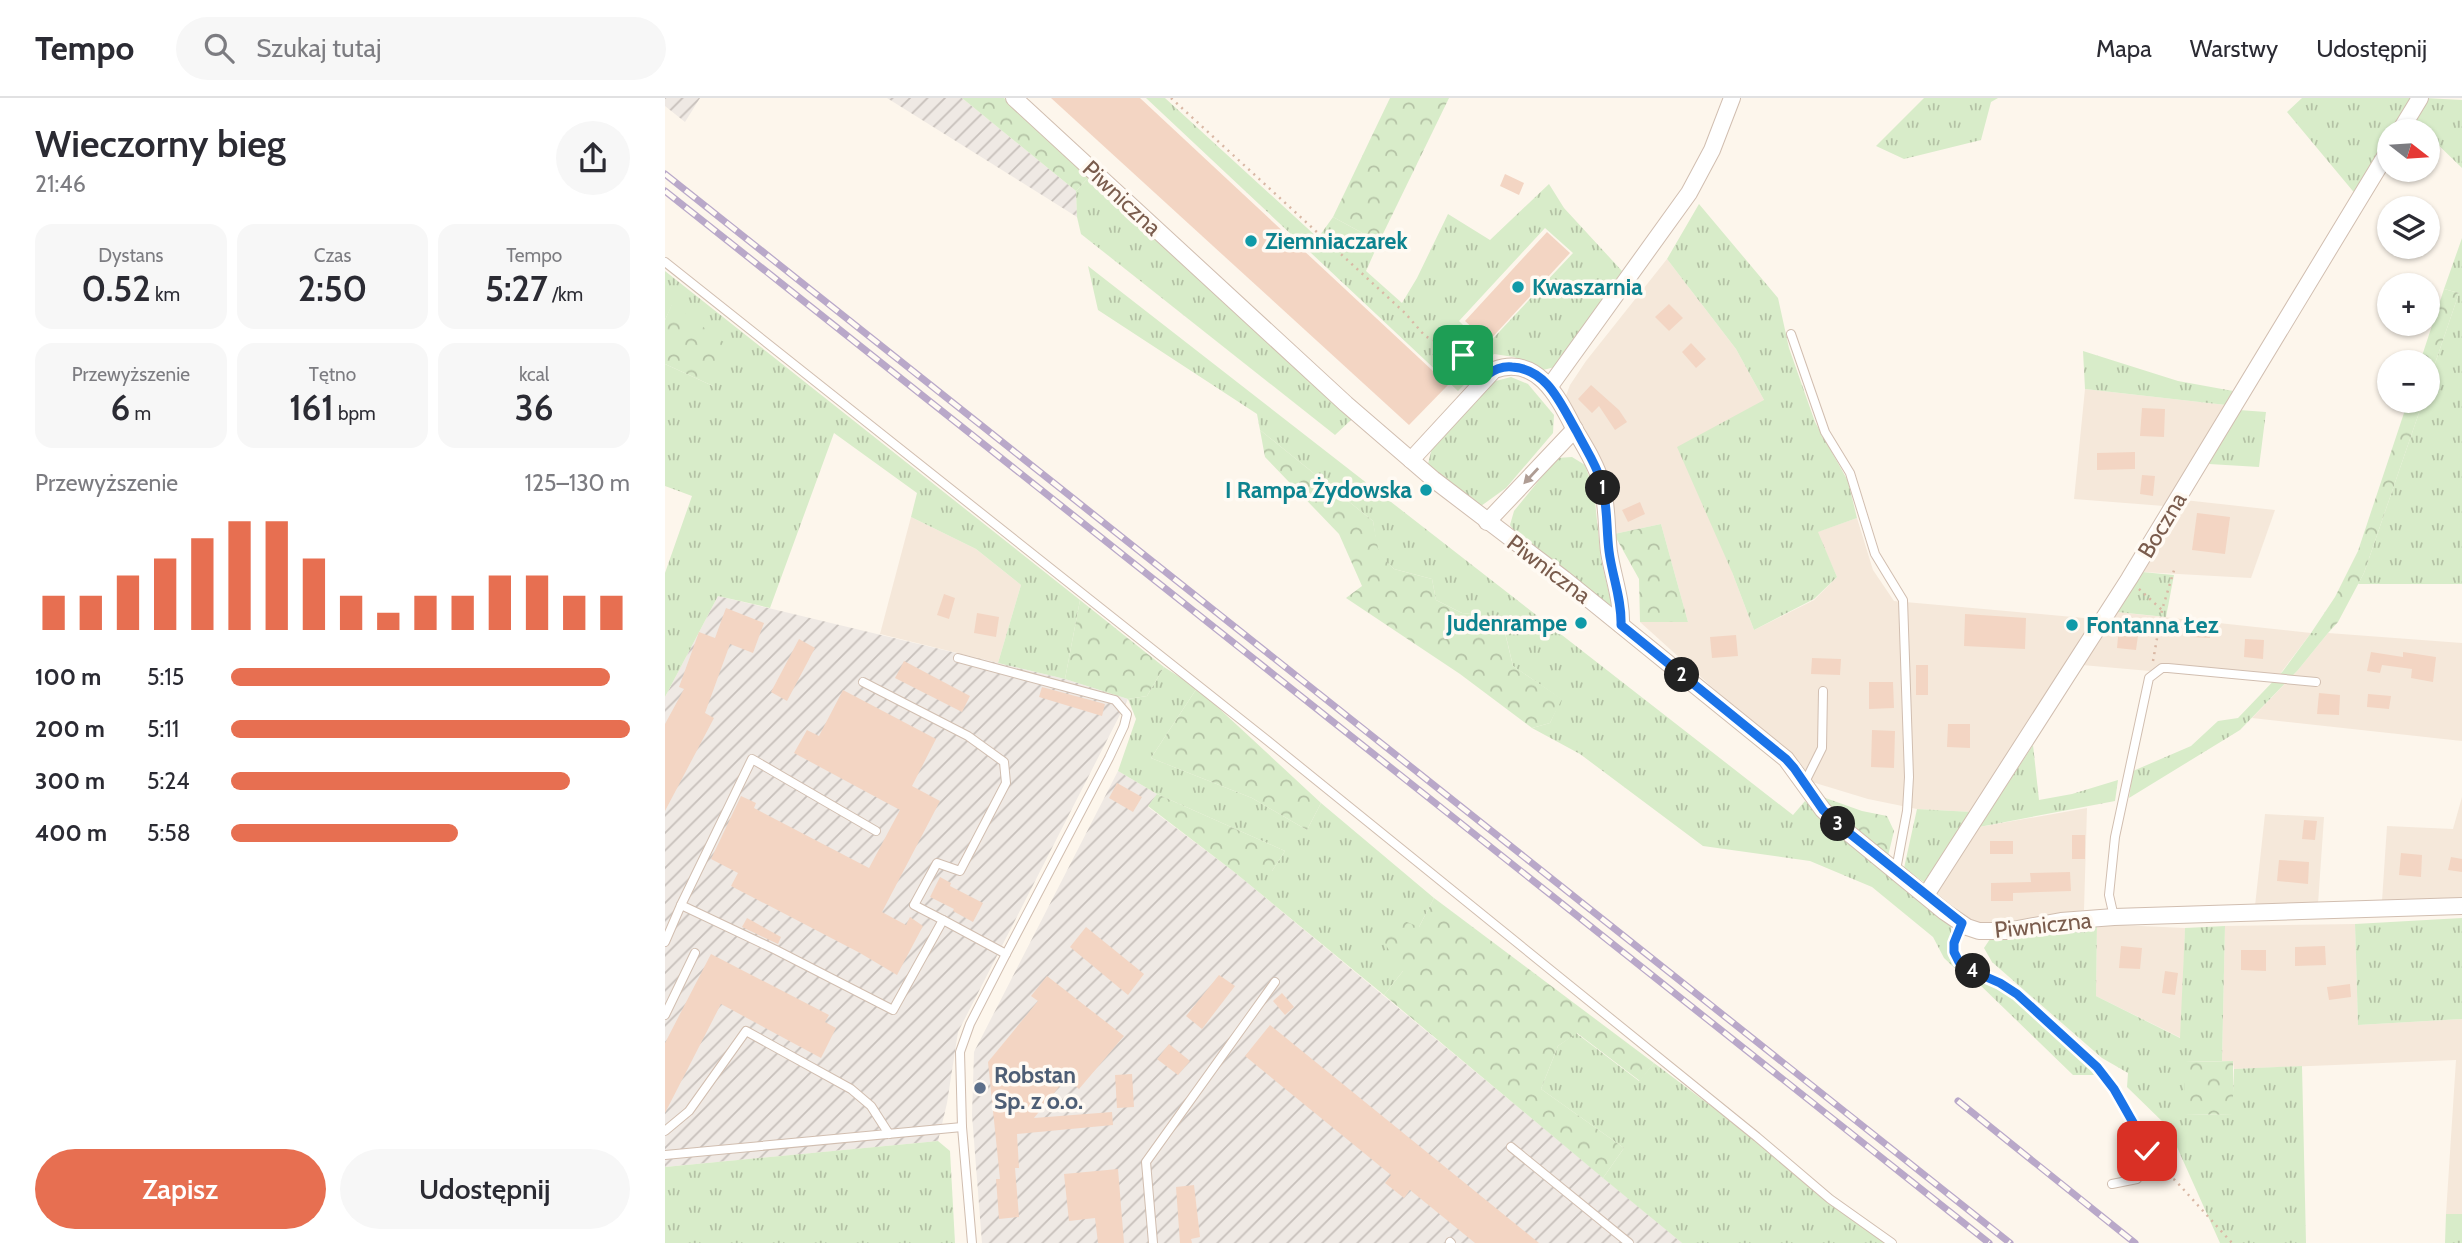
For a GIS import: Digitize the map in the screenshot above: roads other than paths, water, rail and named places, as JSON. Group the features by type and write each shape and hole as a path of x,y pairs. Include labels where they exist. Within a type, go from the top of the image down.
{"street":[{"name":"Piwniczna","path":"1014,98 1346,404 1487,522 1621,625 1786,759 1831,818 1962,923 1979,931 2007,931 2061,921 2114,917 2462,906"},
{"path":"1550,386 1689,193 1712,150 1732,98"},
{"path":"2407,119 2420,98"},
{"name":"Boczna","path":"1926,895 2129,579 2377,170"},
{"path":"1411,460 1487,375 1501,367 1523,368 1538,375 1550,386 1597,468 1605,496 1609,549 1620,601 1621,625"},
{"path":"1487,522 1575,429"}],"lane":[{"path":"665,262 1268,741 1830,1199 1892,1243"},
{"path":"1791,334 1825,432 1850,473 1875,554 1903,600 1903,662 1909,777 1907,811 1896,870"},
{"path":"958,658 1115,700 1127,714 1109,758 969,1024 960,1052 962,1127 972,1243"},
{"path":"2114,917 2109,895 2115,837 2150,678 2162,668 2168,668 2316,682"},
{"path":"863,682 968,736 1004,762 1006,783 960,871 937,863 914,905 1006,954"},
{"path":"1804,784 1822,748 1823,691"},
{"path":"665,942 752,759 876,831"},
{"path":"681,905 893,1010 943,920"},
{"path":"1962,923 1954,943 1954,952 1959,962 2017,994 2097,1067 2114,1089 2147,1151 2146,1164 2137,1179 2112,1184"},
{"path":"665,1015 695,953"},
{"path":"1153,1243 1146,1162 1275,982"},
{"path":"665,1131 689,1111 746,1031 851,1089 871,1106 889,1134"},
{"path":"665,1155 962,1127"},
{"path":"1511,1147 1629,1243"}],"railway":[{"path":"665,174 2010,1243"},
{"path":"665,191 1989,1243"},
{"path":"1958,1101 2135,1243"}],"place":[{"name":"Ziemniaczarek","path":"1251,241"},
{"name":"Kwaszarnia","path":"1518,287"},
{"name":"I Rampa Żydowska","path":"1426,490"},
{"name":"Judenrampe","path":"1581,623"},
{"name":"Fontanna Łez","path":"2072,625"},
{"name":"Robstan Sp. z o.o.","path":"980,1088"}]}
